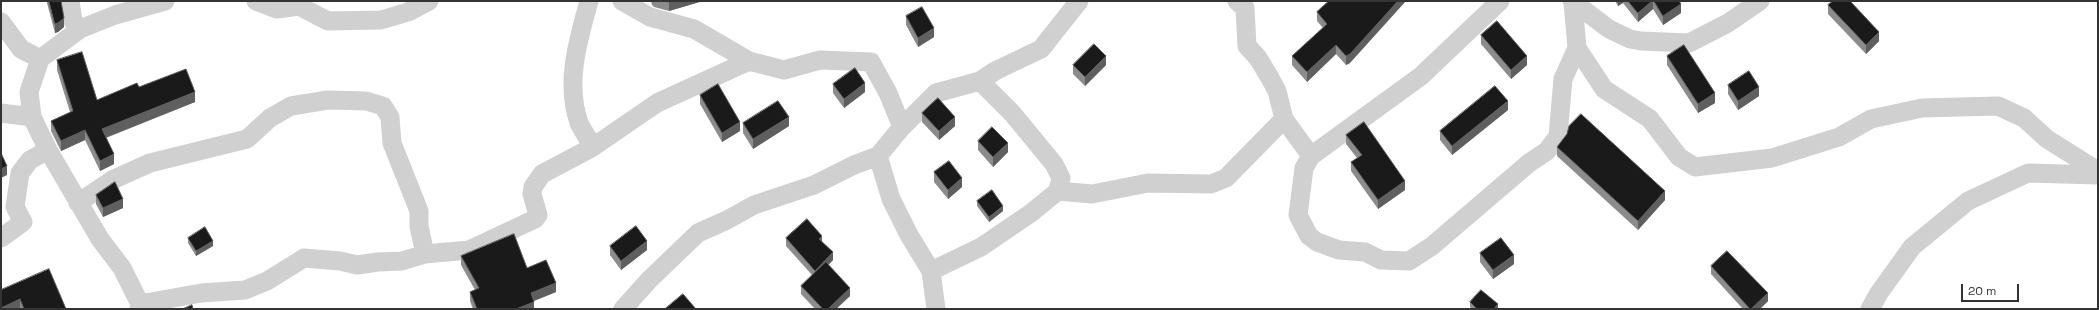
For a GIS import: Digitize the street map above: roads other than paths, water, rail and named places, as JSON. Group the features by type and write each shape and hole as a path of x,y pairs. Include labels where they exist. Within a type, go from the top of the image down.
{"street":[{"path":"70,1 73,21 80,29"},
{"path":"164,1 115,15 80,29 40,59 29,92 32,117 48,150 100,239 122,268 139,306 201,293 244,290 267,281 304,258 340,261 357,265 378,262 402,262 425,254 469,250 530,223 538,215 532,194 536,180 542,174 593,147 657,103 749,61"},
{"path":"256,1 277,9 299,3 328,21 381,20 408,12 429,1"},
{"path":"589,1 577,43 573,69 574,102 580,124 593,147"},
{"path":"622,1 650,17 694,29 749,61 784,70 820,60 871,62 888,93 902,127"},
{"path":"623,309 649,280 698,233 727,220 754,205 814,185 854,165 878,156 902,127 936,93 980,81 995,71 1041,49 1057,31 1079,1"},
{"path":"1237,1 1245,8 1247,46 1258,58 1270,78 1276,91 1284,118 1311,156"},
{"path":"1500,1 1421,76 1311,156 1304,168 1298,215 1309,236 1317,242 1339,250 1365,252 1381,260 1409,261 1432,246 1529,163 1547,151 1558,136 1563,79 1577,48"},
{"path":"1573,2 1609,29 1630,39 1641,41 1689,42 1728,23 1760,1"},
{"path":"1573,2 1577,48 1604,89 1650,119 1679,157 1695,167 1772,158 1839,137 1871,119 1922,108 1998,106 2024,118 2047,139 2098,171"},
{"path":"1,22 21,49 40,59"},
{"path":"931,271 981,248 1031,213 1058,191 1061,178 1054,164 1012,113 980,81"},
{"path":"78,203 112,180 150,163 246,139 270,118 291,106 328,100 366,101 383,106 390,117 392,143 419,211 419,226 425,254"},
{"path":"1,113 32,117"},
{"path":"1058,191 1092,194 1148,183 1211,184 1226,178 1284,118"},
{"path":"1,238 23,222 15,207 22,170 30,160 48,150"},
{"path":"878,156 891,199 909,235 931,271 936,309"},
{"path":"1870,309 1879,293 1912,247 1968,201 2028,173 2098,175"}]}
